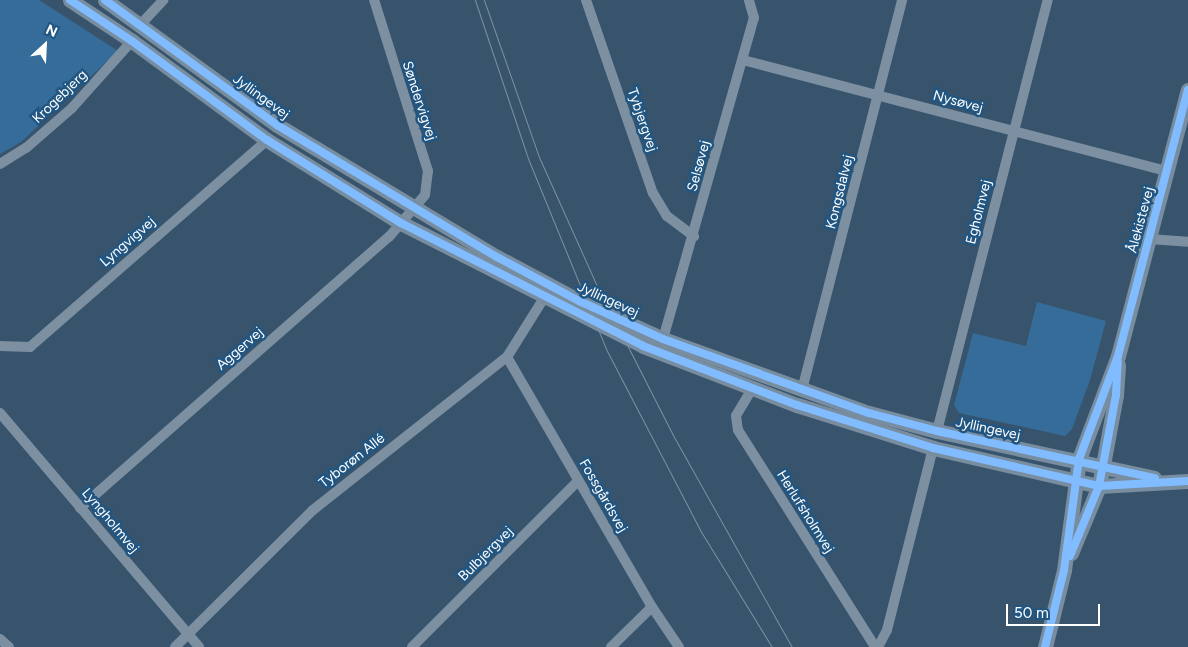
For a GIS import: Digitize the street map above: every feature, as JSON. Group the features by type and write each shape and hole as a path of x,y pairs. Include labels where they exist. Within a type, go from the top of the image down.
{"street":[{"name":"Jyllingevej","path":"70,0 132,41 267,140 401,224 544,298 643,346 752,389 933,448 1099,486 1165,480 1188,481"},
{"name":"Jyllingevej","path":"105,0 141,24 277,125 415,208 573,298 663,339 802,390 937,431 1103,464 1165,480"},
{"path":"141,24 162,0"},
{"name":"Søndervigvej","path":"374,0 428,172 425,196 415,208"},
{"name":"Tybjergvej","path":"586,0 653,193 667,216 694,236"},
{"name":"Selsøvej","path":"663,339 694,236 754,18 749,0"},
{"name":"Kongsdalvej","path":"802,390 902,0"},
{"name":"Egholmvej","path":"937,431 1048,0"},
{"name":"Krogebjerg","path":"0,164 26,148 72,108 132,41"},
{"name":"Nysøvej","path":"742,60 1167,171"},
{"name":"Ålekistevej","path":"1045,647 1064,570 1079,459 1118,356 1188,90"},
{"name":"Lyngvigvej","path":"0,346 30,347 267,140"},
{"name":"Aggervej","path":"80,508 401,224 415,208"},
{"path":"1149,239 1188,242"},
{"name":"Tyborøn Allé","path":"175,647 186,633 313,510 507,357 544,298"},
{"name":"Ålekistevej","path":"1064,570 1099,486 1116,395 1118,356"},
{"name":"Fossgårdsvej","path":"507,357 652,607 679,647"},
{"name":"Herlufsholmvej","path":"752,389 739,409 735,423 738,430 876,647"},
{"name":"Lyngholmvej","path":"0,413 199,647"},
{"path":"876,647 887,630 933,448"},
{"name":"Bulbjergvej","path":"412,647 578,481"},
{"path":"611,647 652,607"},
{"path":"0,639 9,647"}],"shaded area":[{"path":"0,0 39,0 118,51 21,142 0,154"},
{"path":"1037,302 1106,321 1090,380 1072,429 1065,436 959,413 954,405 973,333 1026,346"}],"tram line":[{"path":"475,0 529,161 607,351 700,530 772,647"},
{"path":"484,0 539,157 597,286 674,437 792,647"}],"cycle path":[{"path":"70,0 132,41 267,140 401,223 643,346 797,405 933,448 1099,486 1188,481"},
{"path":"105,0 277,125 497,257 579,301 663,339 869,413 937,431 1155,478"},
{"path":"1045,647 1064,570 1079,459 1118,356 1188,90"},
{"path":"1070,556 1099,486 1116,395 1118,361"}]}
